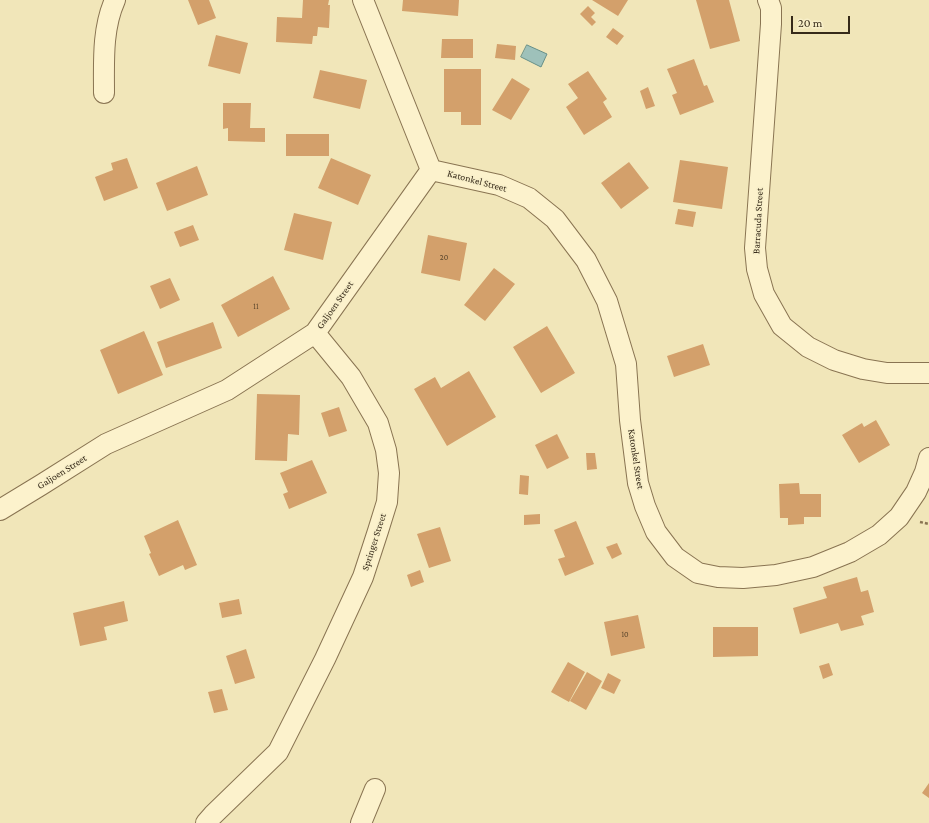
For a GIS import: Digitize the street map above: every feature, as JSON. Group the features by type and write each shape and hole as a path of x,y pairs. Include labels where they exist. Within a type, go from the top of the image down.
{"street":[{"path":"104,93 104,62 107,23 116,0"},
{"path":"363,0 431,170"},
{"name":"Barracuda Street","path":"768,0 771,8 771,24 755,248 757,269 764,294 782,326 808,347 834,360 863,369 881,372 929,373"},
{"name":"Galjoen Street","path":"0,510 106,444 227,390 315,333 431,170"},
{"name":"Katonkel Street","path":"431,170 499,185 529,198 555,219 586,260 607,301 626,364 630,420 638,482 645,506 656,532 674,558 698,573 718,577 743,578 776,575 813,567 850,552 879,536 899,517 916,492 925,472 929,458"},
{"name":"Springer Street","path":"206,823 278,752 363,577 387,502 389,473 386,450 378,422 351,377 315,333"},
{"path":"361,823 376,789"}],"water":[{"path":"527,45 547,54 541,67 521,57"}],"building":[{"path":"188,0 209,0 216,18 198,25"},
{"path":"303,0 329,0 329,28 318,27 317,36 313,36 312,44 276,42 277,17 302,18"},
{"path":"403,0 459,0 458,16 402,11"},
{"path":"592,0 628,0 618,16"},
{"path":"696,0 729,0 740,41 710,49"},
{"path":"588,6 595,13 591,17 596,22 592,26 580,14"},
{"path":"613,28 624,36 617,45 606,37"},
{"path":"216,35 248,43 240,74 208,66"},
{"path":"442,39 473,39 473,58 441,58"},
{"path":"497,44 516,46 515,60 495,58"},
{"path":"694,59 704,86 707,85 714,102 680,115 672,95 677,93 667,69"},
{"path":"444,69 481,69 481,125 461,125 461,112 444,112"},
{"path":"320,70 367,80 360,109 313,98"},
{"path":"588,71 607,99 603,102 612,117 584,135 566,107 578,98 568,84"},
{"path":"512,78 530,89 511,120 492,110"},
{"path":"648,87 655,106 646,109 640,91"},
{"path":"223,103 251,103 250,128 265,128 265,142 228,141 228,128 223,129"},
{"path":"286,134 329,134 329,156 286,156"},
{"path":"127,158 138,188 104,201 95,177 113,170 111,163"},
{"path":"331,158 371,175 358,205 318,188"},
{"path":"680,160 728,167 722,209 673,202"},
{"path":"629,162 649,188 621,209 601,183"},
{"path":"197,166 208,195 167,211 156,183"},
{"path":"678,209 696,212 693,227 675,224"},
{"path":"294,213 332,222 323,260 284,250"},
{"path":"193,225 199,240 180,247 174,232"},
{"path":"428,235 467,243 460,281 421,273"},
{"path":"494,268 515,284 485,321 464,305"},
{"path":"273,276 290,309 238,337 221,305"},
{"path":"170,278 180,300 160,309 150,286"},
{"path":"213,322 222,348 166,368 157,342"},
{"path":"547,326 575,373 541,393 513,347"},
{"path":"144,331 163,375 118,394 100,350"},
{"path":"703,344 710,365 674,377 667,356"},
{"path":"469,371 496,417 447,446 414,389 435,377 441,388"},
{"path":"257,394 300,395 299,435 288,434 287,461 255,460"},
{"path":"339,407 347,431 329,437 321,413"},
{"path":"876,420 890,445 859,463 842,435 862,423 864,427"},
{"path":"557,434 569,458 547,469 535,445"},
{"path":"586,453 595,453 597,469 587,470"},
{"path":"312,460 327,493 289,509 283,494 288,492 280,473"},
{"path":"520,475 529,476 528,495 519,494"},
{"path":"799,483 800,494 821,494 821,517 804,517 804,524 788,525 788,518 780,518 779,484"},
{"path":"540,514 540,524 524,525 524,515"},
{"path":"178,520 197,565 185,570 183,565 159,576 149,554 151,553 144,536"},
{"path":"576,521 594,564 565,576 558,559 565,557 554,530"},
{"path":"440,527 451,561 429,568 417,534"},
{"path":"617,543 622,554 612,559 606,547"},
{"path":"420,570 424,582 411,587 407,575"},
{"path":"857,577 861,592 868,590 874,612 861,616 864,625 841,631 838,623 800,634 793,608 827,598 823,587"},
{"path":"239,599 242,614 222,618 219,603"},
{"path":"124,601 128,621 104,627 107,640 80,646 73,613"},
{"path":"638,615 645,648 611,656 604,622"},
{"path":"713,627 758,627 758,656 713,657"},
{"path":"246,649 255,678 235,684 226,656"},
{"path":"568,662 585,672 569,702 551,692"},
{"path":"829,663 833,675 823,679 819,666"},
{"path":"587,672 602,681 586,710 570,701"},
{"path":"608,673 621,680 614,694 601,688"},
{"path":"222,689 228,710 214,713 208,692"},
{"path":"929,783 929,798 922,793"}]}
